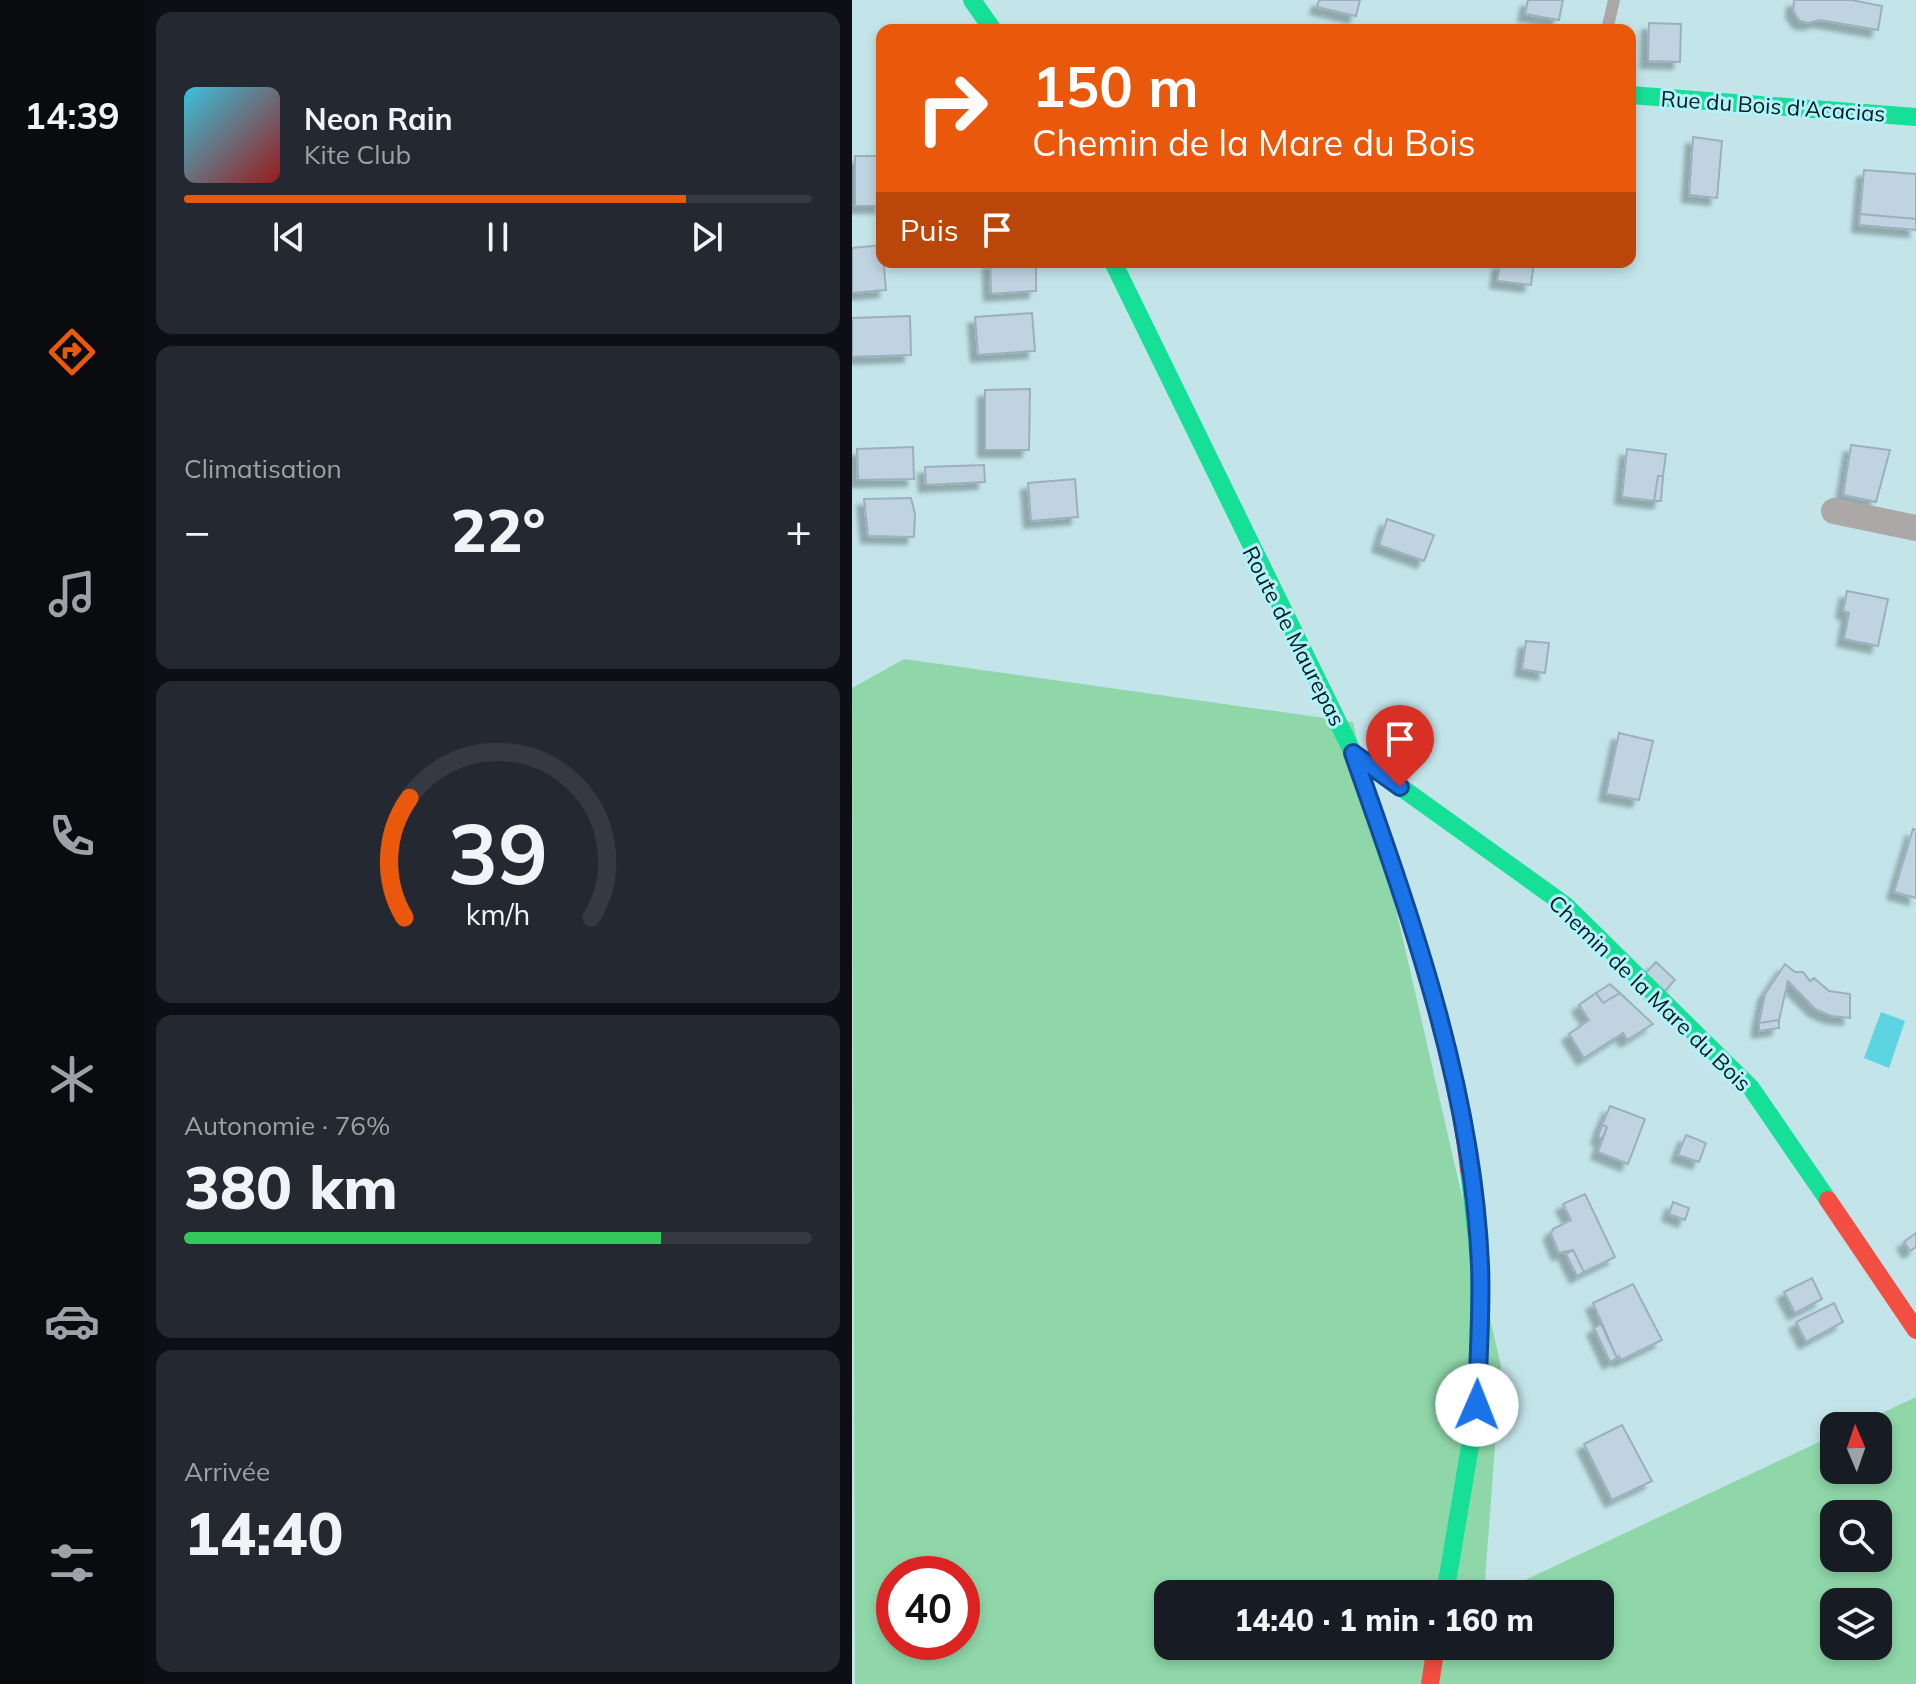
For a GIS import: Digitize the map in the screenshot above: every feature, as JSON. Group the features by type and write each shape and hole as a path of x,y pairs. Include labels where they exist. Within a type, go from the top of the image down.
{"street":[{"path":"972,0 989,24"},
{"name":"Rue du Bois d'Acacias","path":"1636,95 1916,117"},
{"name":"Route de Maurepas","path":"1116,268 1353,753 1390,860 1440,1031 1465,1132 1480,1265 1477,1405 1447,1580"},
{"path":"1834,511 1916,528"},
{"name":"Chemin de la Mare du Bois","path":"1353,753 1565,905 1751,1088 1916,1330"},
{"path":"1430,1684 1434,1660"}],"lane":[{"path":"1608,24 1614,0"}],"green space":[{"path":"904,659 1353,722 1501,1366 1485,1580 1154,1580 1154,1660 1614,1660 1614,1580 1525,1580 1820,1442 1820,1484 1892,1484 1892,1412 1884,1412 1916,1397 1916,1684 855,1684 852,688"}],"water":[{"path":"1881,1012 1905,1021 1889,1068 1864,1058"}],"building":[{"path":"1319,0 1360,0 1356,16 1317,7"},
{"path":"1528,0 1563,0 1559,20 1525,14"},
{"path":"1794,0 1851,0 1882,6 1878,30 1820,20 1800,21 1793,11"},
{"path":"1649,23 1681,24 1680,62 1648,61"},
{"path":"1693,137 1722,141 1717,198 1689,195"},
{"path":"855,156 876,156 876,206 855,206"},
{"path":"1864,170 1916,174 1916,219 1860,214"},
{"path":"1860,214 1916,219 1916,230 1859,225"},
{"path":"876,246 876,268 884,268 886,290 852,293 852,248"},
{"path":"990,268 1036,268 1036,291 991,294"},
{"path":"1499,268 1533,268 1531,285 1497,281"},
{"path":"1032,313 1035,351 978,355 975,317"},
{"path":"910,316 911,355 852,357 852,318"},
{"path":"1030,389 1029,450 985,450 985,390"},
{"path":"1851,445 1890,450 1876,502 1843,495"},
{"path":"913,447 914,479 858,480 857,449"},
{"path":"1627,449 1666,454 1663,476 1658,476 1654,501 1622,497"},
{"path":"984,465 985,482 926,485 925,467"},
{"path":"1658,476 1663,476 1661,501 1654,501"},
{"path":"1075,479 1078,517 1031,521 1028,483"},
{"path":"911,498 915,514 914,537 868,536 864,499"},
{"path":"1387,519 1434,535 1424,561 1379,545"},
{"path":"1847,591 1888,599 1878,646 1844,639 1849,613 1843,611"},
{"path":"1526,641 1549,643 1545,673 1522,669"},
{"path":"1619,733 1653,741 1639,800 1606,794"},
{"path":"1913,829 1916,830 1916,898 1894,892"},
{"path":"1656,962 1675,980 1660,996 1641,978"},
{"path":"1785,964 1795,972 1803,972 1810,981 1814,978 1829,991 1850,994 1850,1018 1831,1016 1815,1009 1788,981 1779,1020 1759,1023 1765,994"},
{"path":"1610,984 1620,993 1603,1003 1596,993"},
{"path":"1596,993 1603,1003 1620,993 1653,1024 1627,1040 1623,1033 1584,1058 1569,1034 1589,1020 1579,1005"},
{"path":"1779,1020 1779,1028 1759,1031 1759,1023"},
{"path":"1610,1106 1645,1119 1628,1164 1598,1152 1607,1127 1602,1125"},
{"path":"1602,1125 1607,1127 1602,1139 1598,1137"},
{"path":"1686,1135 1706,1143 1699,1162 1678,1155"},
{"path":"1585,1194 1615,1257 1584,1272 1573,1250 1559,1253 1551,1234 1553,1229 1571,1220 1563,1204"},
{"path":"1673,1202 1689,1208 1685,1220 1669,1214"},
{"path":"1916,1233 1916,1247 1910,1251 1904,1242"},
{"path":"1573,1250 1584,1272 1577,1276 1566,1254"},
{"path":"1812,1278 1822,1299 1795,1313 1784,1292"},
{"path":"1633,1284 1662,1340 1621,1360 1619,1356 1617,1358 1593,1303"},
{"path":"1834,1303 1843,1322 1806,1342 1796,1322"},
{"path":"1601,1324 1617,1358 1610,1362 1594,1328"},
{"path":"1622,1425 1652,1481 1612,1500 1584,1444"}],"traffic: fast":[{"path":"972,0 989,24"},
{"path":"1636,95 1916,117"},
{"path":"1116,268 1353,753 1365,787"},
{"path":"1353,753 1565,905 1751,1088 1828,1200"},
{"path":"1447,1580 1477,1405 1480,1265 1469,1170"}],"traffic: jam":[{"path":"1365,787 1428,976 1453,1073 1469,1170"},
{"path":"1828,1200 1916,1330"},
{"path":"1430,1684 1434,1660"}],"route":[{"path":"1400,787 1353,753 1390,860 1433,1003 1465,1132 1480,1265 1477,1405"}]}
